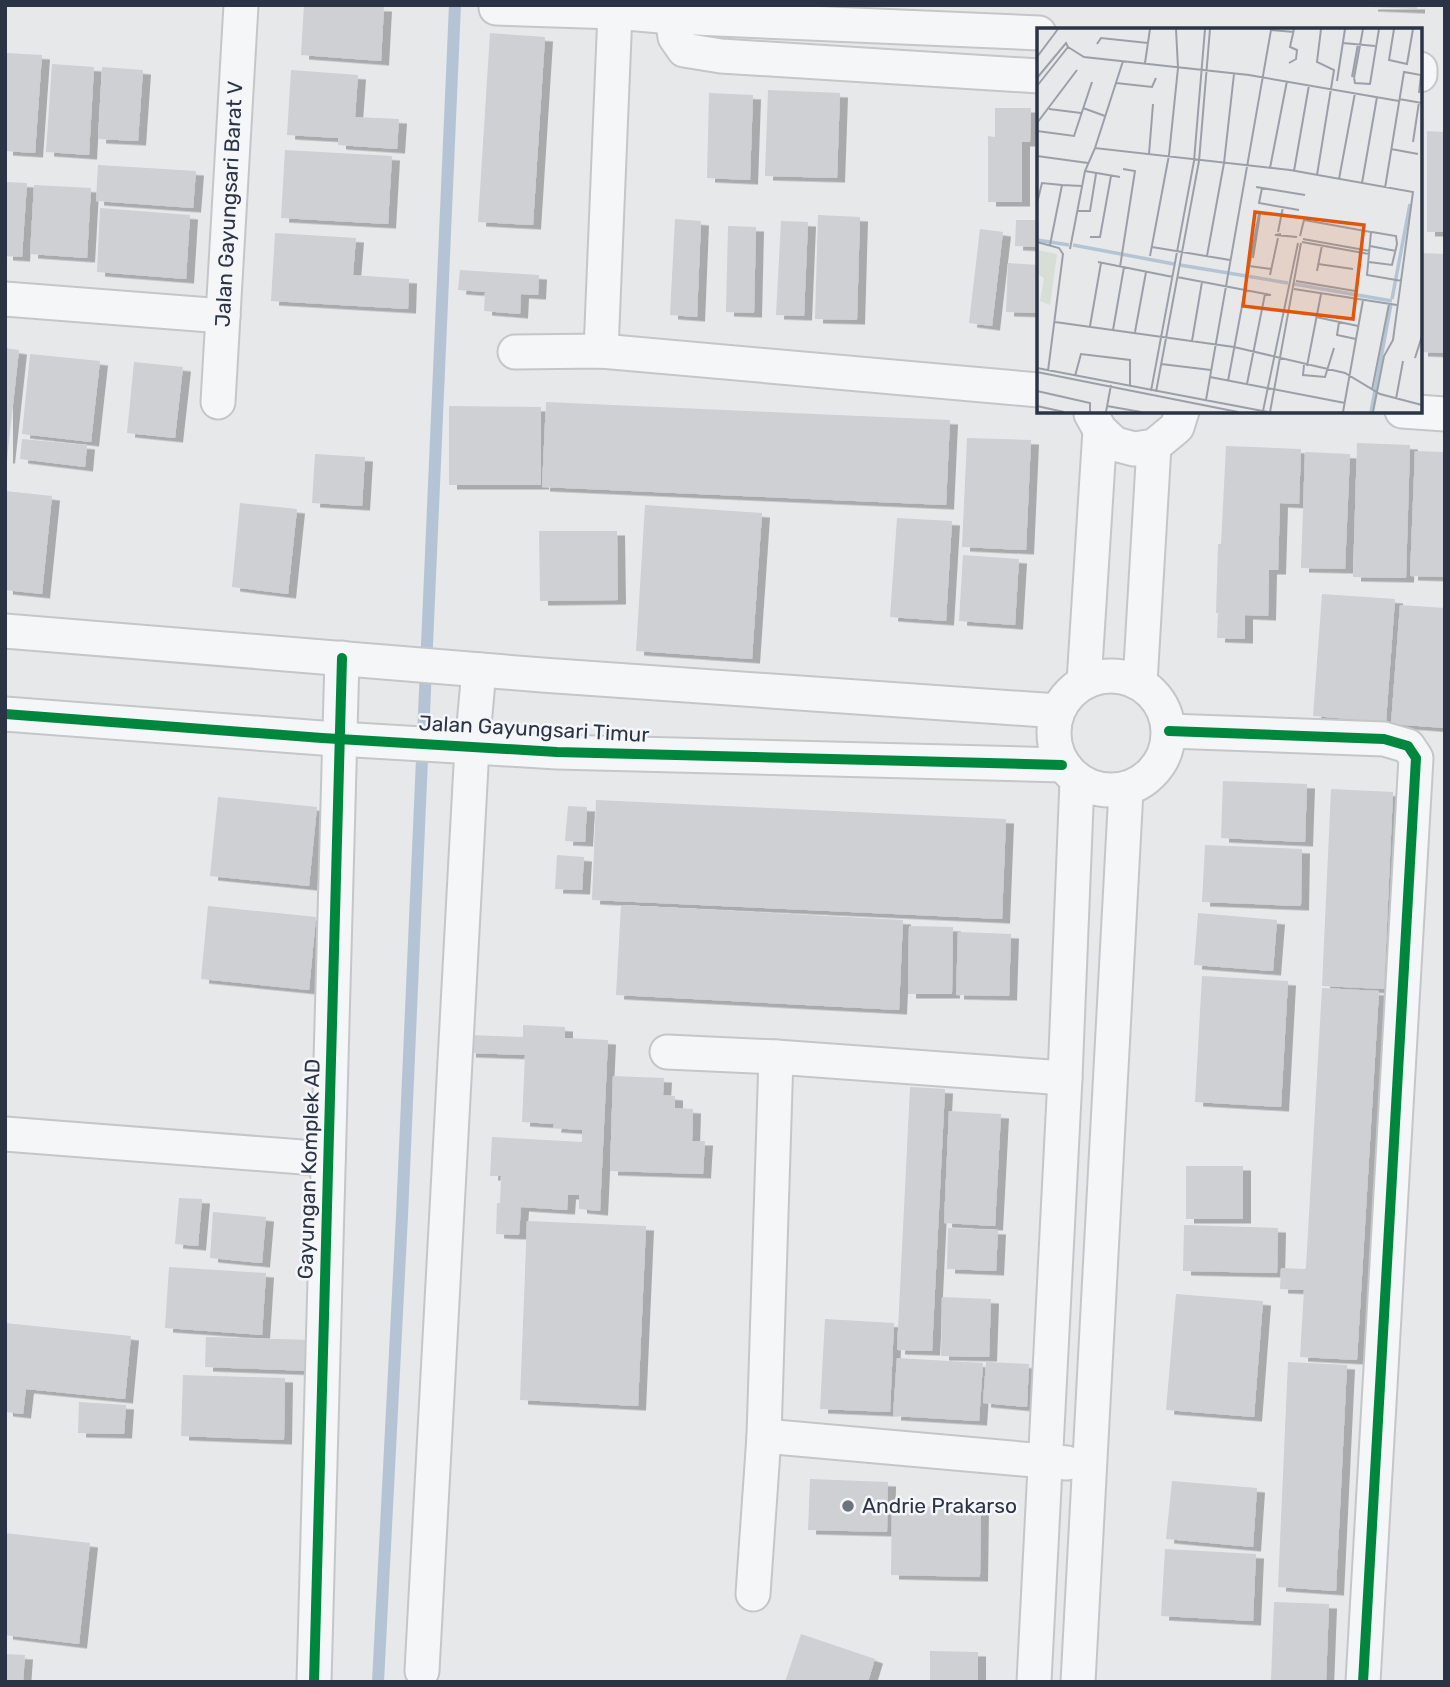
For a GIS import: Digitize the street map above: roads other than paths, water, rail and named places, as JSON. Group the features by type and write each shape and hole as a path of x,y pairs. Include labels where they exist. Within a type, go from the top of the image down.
{"street":[{"name":"Jalan Gayungsari Barat V","path":"218,402 241,5"},
{"path":"496,9 615,12 672,17 1037,33"},
{"path":"601,351 615,12"},
{"path":"672,17 675,37 684,50 721,56 1037,76"},
{"path":"5,299 223,316"},
{"path":"515,352 601,351 1037,390"},
{"path":"1422,412 1445,414"},
{"path":"1095,421 1115,444 1134,449 1154,446 1177,427 1181,413"},
{"path":"1084,682 1095,421"},
{"path":"1140,683 1154,446"},
{"path":"5,631 467,669 1058,711"},
{"name":"Gayungan Komplek AD","path":"314,1682 328,1159 355,740 342,658"},
{"path":"422,1671 460,746 467,669"},
{"path":"1102,676 1121,676 1140,683 1155,695 1165,711 1170,730 1165,757 1149,778 1126,790 1100,791 1070,773 1055,748 1054,729 1058,711 1069,694 1084,682 1102,676"},
{"name":"Jalan Gayungsari Timur","path":"5,714 557,752 1070,773"},
{"path":"1170,730 1384,739 1408,746 1416,758 1363,1682"},
{"path":"1034,1682 1065,1077 1070,773"},
{"path":"1078,1682 1126,790"},
{"path":"667,1052 1065,1077"},
{"path":"753,1594 764,1436 776,1057"},
{"path":"5,1134 328,1159"},
{"path":"764,1436 1090,1464"}],"waterway":[{"path":"378,1682 402,1216 455,5"}],"place":[{"name":"Andrie Prakarso","path":"848,1506"}]}
